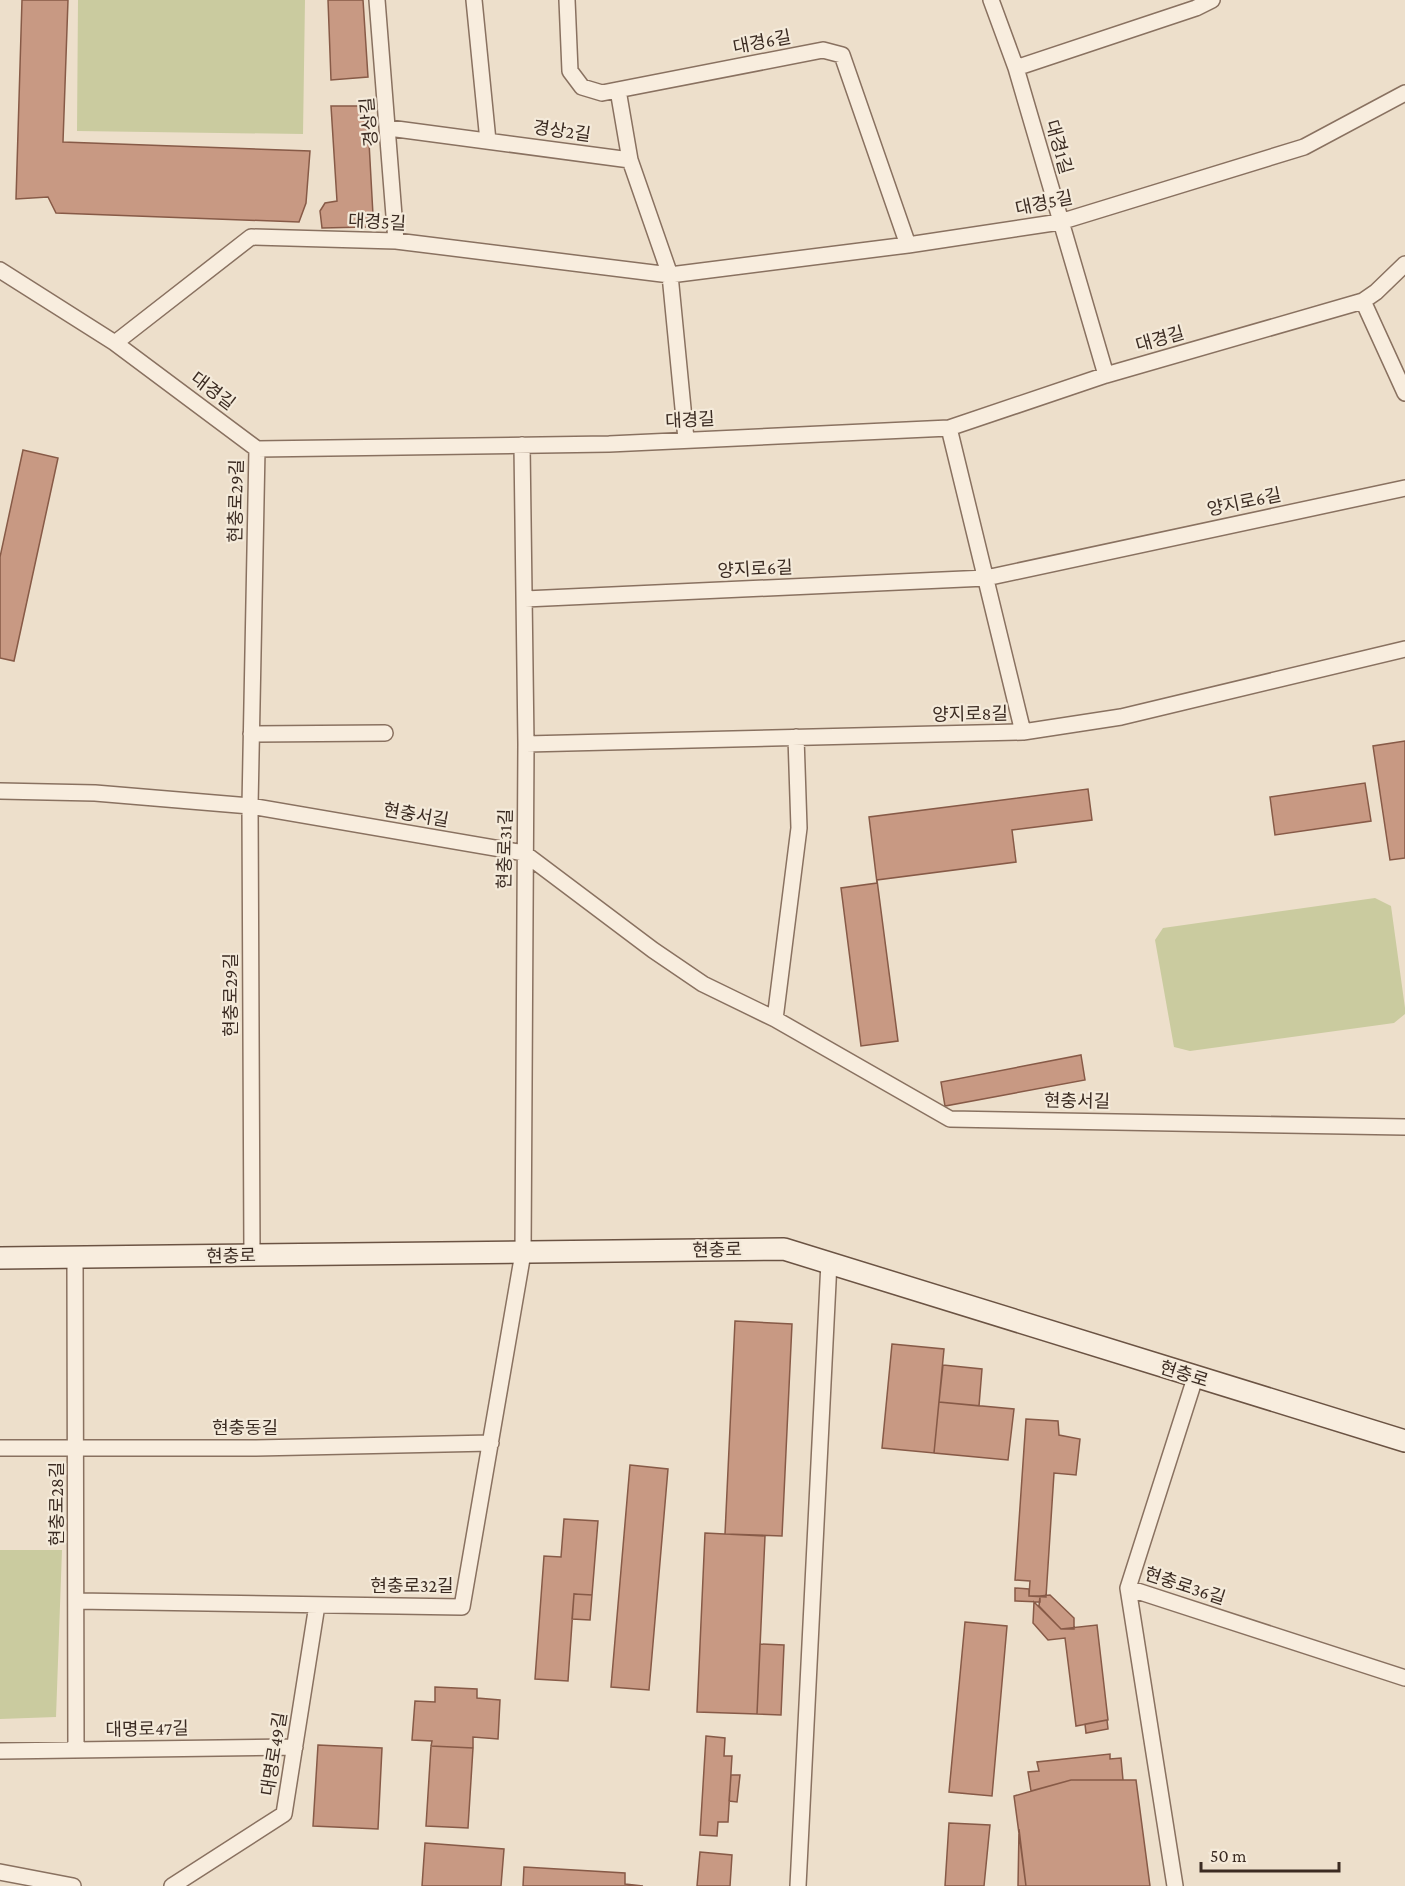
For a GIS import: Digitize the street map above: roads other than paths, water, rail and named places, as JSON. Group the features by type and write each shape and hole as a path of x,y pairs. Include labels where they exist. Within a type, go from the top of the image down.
{"main road":[{"name":"현충로","path":"0,1258 784,1249 1195,1378 1405,1441"}],"street":[{"name":"경상길","path":"377,0 389,128 396,241"},
{"path":"474,0 488,141"},
{"name":"대경6길","path":"567,0 570,71 582,87 602,93 823,50 842,55 908,246"},
{"name":"대경1길","path":"991,0 1016,68 1106,375"},
{"path":"1016,68 1196,8 1212,0"},
{"path":"618,90 630,160 670,275 686,439"},
{"name":"대경5길","path":"116,343 251,237 396,241 670,275 908,246 1060,222 1304,147 1405,93"},
{"name":"경상2길","path":"389,128 630,160"},
{"name":"대경길","path":"0,270 116,343 257,449 522,445 949,428 1106,375 1363,301 1376,292 1405,264"},
{"path":"1363,301 1405,391"},
{"path":"949,428 1023,732"},
{"name":"현충로31길","path":"522,445 526,744 523,1253"},
{"name":"현충로29길","path":"252,1256 250,806 257,449"},
{"name":"양지로6길","path":"525,599 986,578 1405,488"},
{"name":"양지로8길","path":"526,744 1023,732 1121,717 1405,649"},
{"path":"251,734 385,733"},
{"path":"775,1019 799,828 796,738"},
{"name":"현충서길","path":"0,791 94,793 250,806 524,853 695,978 775,1019 950,1119 1405,1127"},
{"name":"현충로32길","path":"76,1602 462,1607 523,1253"},
{"name":"현충로28길","path":"75,1257 76,1750"},
{"path":"798,1886 829,1262"},
{"name":"현충로36길","path":"1195,1378 1128,1588 1405,1678"},
{"name":"현충동길","path":"0,1448 491,1443"},
{"path":"1128,1588 1175,1886"},
{"name":"대명로49길","path":"172,1886 284,1814 317,1605"},
{"name":"대명로47길","path":"0,1751 295,1747"},
{"path":"0,1872 73,1886"}]}
